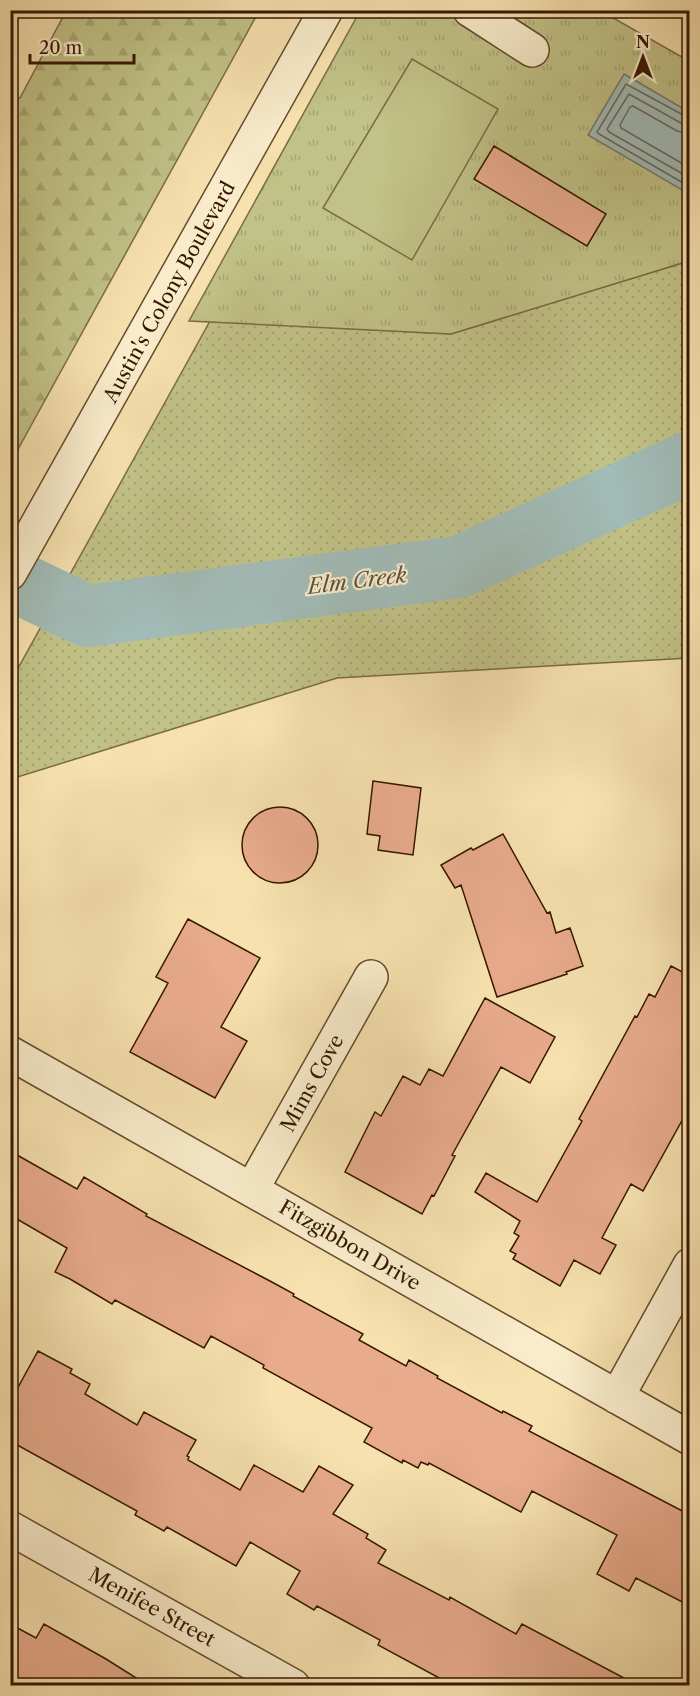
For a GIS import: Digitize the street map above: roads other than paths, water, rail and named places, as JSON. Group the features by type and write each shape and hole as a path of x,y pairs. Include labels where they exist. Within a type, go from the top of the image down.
{"street":[{"name":"Austin's Colony Boulevard","path":"10,573 326,10"},
{"path":"470,10 532,50"},
{"name":"Mims Cove","path":"252,1190 371,976"},
{"name":"Fitzgibbon Drive","path":"10,1053 690,1438"},
{"path":"617,1397 690,1265"},
{"name":"Menifee Street","path":"10,1528 292,1686"}],"water":[{"path":"624,74 689,112 689,194 588,135"}],"waterway":[{"name":"Elm Creek","path":"10,579 87,616 459,567 690,462"}]}
